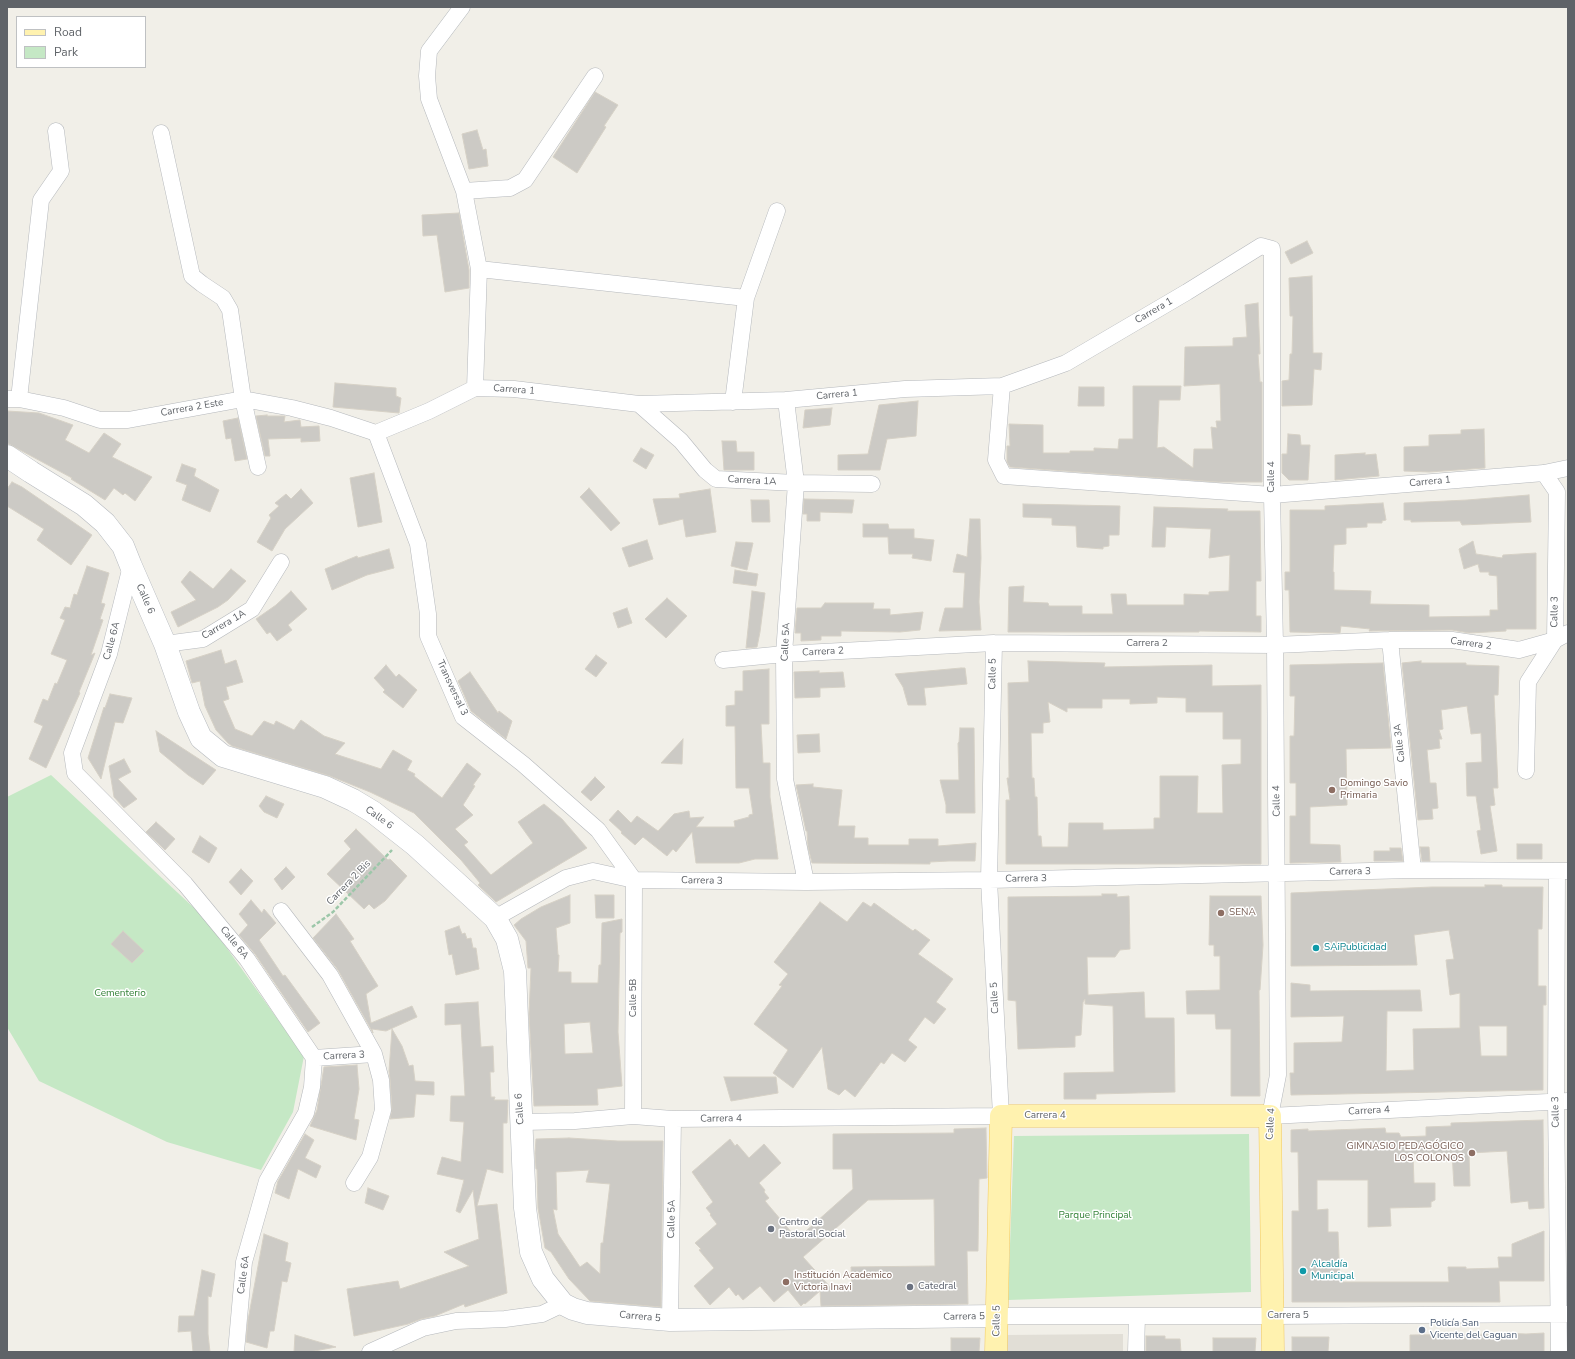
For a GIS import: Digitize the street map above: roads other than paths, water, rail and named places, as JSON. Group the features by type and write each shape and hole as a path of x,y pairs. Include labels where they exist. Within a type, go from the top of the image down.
{"main road":[{"name":"Calle 6","path":"7,456 84,505 106,523 123,546 165,644 189,712 201,738 223,756 325,787 353,800 373,812 404,837 495,918 507,939 515,971 525,1208 531,1252 543,1279 563,1304"},
{"name":"Carrera 4","path":"1001,1116 1270,1116"},
{"name":"Calle 5","path":"996,1352 1001,1116"},
{"name":"Calle 4","path":"1270,1116 1273,1352"},
{"name":"Carrera 5","path":"563,1304 587,1313 670,1320 997,1316"}],"street":[{"path":"462,7 429,51 427,76 429,99 464,191 479,269 475,388"},
{"path":"464,191 510,188 524,180 595,76"},
{"path":"13,399 41,200 61,171 56,131"},
{"path":"161,133 192,276 223,298 230,310 243,399 258,467"},
{"path":"733,402 746,298 777,211"},
{"name":"Carrera 1","path":"376,433 429,411 475,388 514,389 639,404 786,400 905,389 1002,386 1066,363 1187,292 1261,246 1272,249"},
{"name":"Calle 4","path":"1270,1116 1278,1075 1276,645 1272,495 1272,249"},
{"path":"479,269 746,298"},
{"name":"Carrera 1","path":"1002,386 996,460 1004,476 1272,495 1544,473 1568,468"},
{"name":"Carrera 2 Este","path":"13,399 64,408 100,420 128,420 243,399 292,408 331,418 376,433"},
{"name":"Calle 5A","path":"786,400 796,483 784,654 785,779 806,882"},
{"name":"Carrera 1A","path":"639,404 681,441 705,470 716,479 796,483 872,484"},
{"name":"Transversal 3","path":"376,433 418,544 428,614 428,636 464,717 523,764 598,830 634,880"},
{"name":"Calle 3","path":"1526,771 1528,682 1561,637 1557,492 1544,473"},
{"name":"Carrera 1A","path":"165,644 203,640 252,609 281,562"},
{"name":"Calle 6A","path":"131,566 109,654 72,753 75,773 190,890 247,959 276,999 314,1058 312,1087 306,1113 267,1181 244,1262 236,1352"},
{"name":"Carrera 2","path":"723,660 784,654 994,643 1276,645 1390,640 1452,640 1520,650 1561,637"},
{"name":"Calle 3A","path":"1390,640 1413,870"},
{"name":"Calle 5","path":"994,643 989,880 1001,1116"},
{"name":"Carrera 3","path":"495,918 566,878 593,871 634,880 806,882 989,880 1413,870 1563,872"},
{"name":"Calle 3","path":"1559,1352 1564,1314 1562,1101 1563,872"},
{"name":"Calle 5B","path":"633,1116 634,880"},
{"path":"281,911 330,975 374,1054 381,1080 382,1110 370,1157 354,1183"},
{"name":"Carrera 3","path":"314,1058 374,1054"},
{"name":"Carrera 4","path":"1270,1116 1562,1101"},
{"name":"Carrera 4","path":"521,1122 633,1116 673,1119 1001,1116"},
{"name":"Calle 5A","path":"670,1320 673,1119"},
{"path":"370,1352 423,1328 456,1321 504,1319 542,1314 563,1304"},
{"name":"Carrera 5","path":"997,1316 1564,1314"},
{"path":"1136,1352 1137,1316"}],"place":[{"name":"Domingo Savio Primaria","path":"1332,790"},
{"name":"SENA","path":"1221,913"},
{"name":"SAiPublicidad","path":"1316,948"},
{"name":"GIMNASIO PEDAGÓGICO LOS COLONOS","path":"1472,1153"},
{"name":"Centro de Pastoral Social","path":"771,1229"},
{"name":"Alcaldía Municipal","path":"1303,1271"},
{"name":"Institución Academico Victoria Inavi","path":"786,1282"},
{"name":"Catedral","path":"910,1287"},
{"name":"Policía San Vicente del Caguan","path":"1422,1330"}],"park label":[{"name":"Cementerio","path":"120,994"},
{"name":"Parque Principal","path":"1095,1216"}]}
